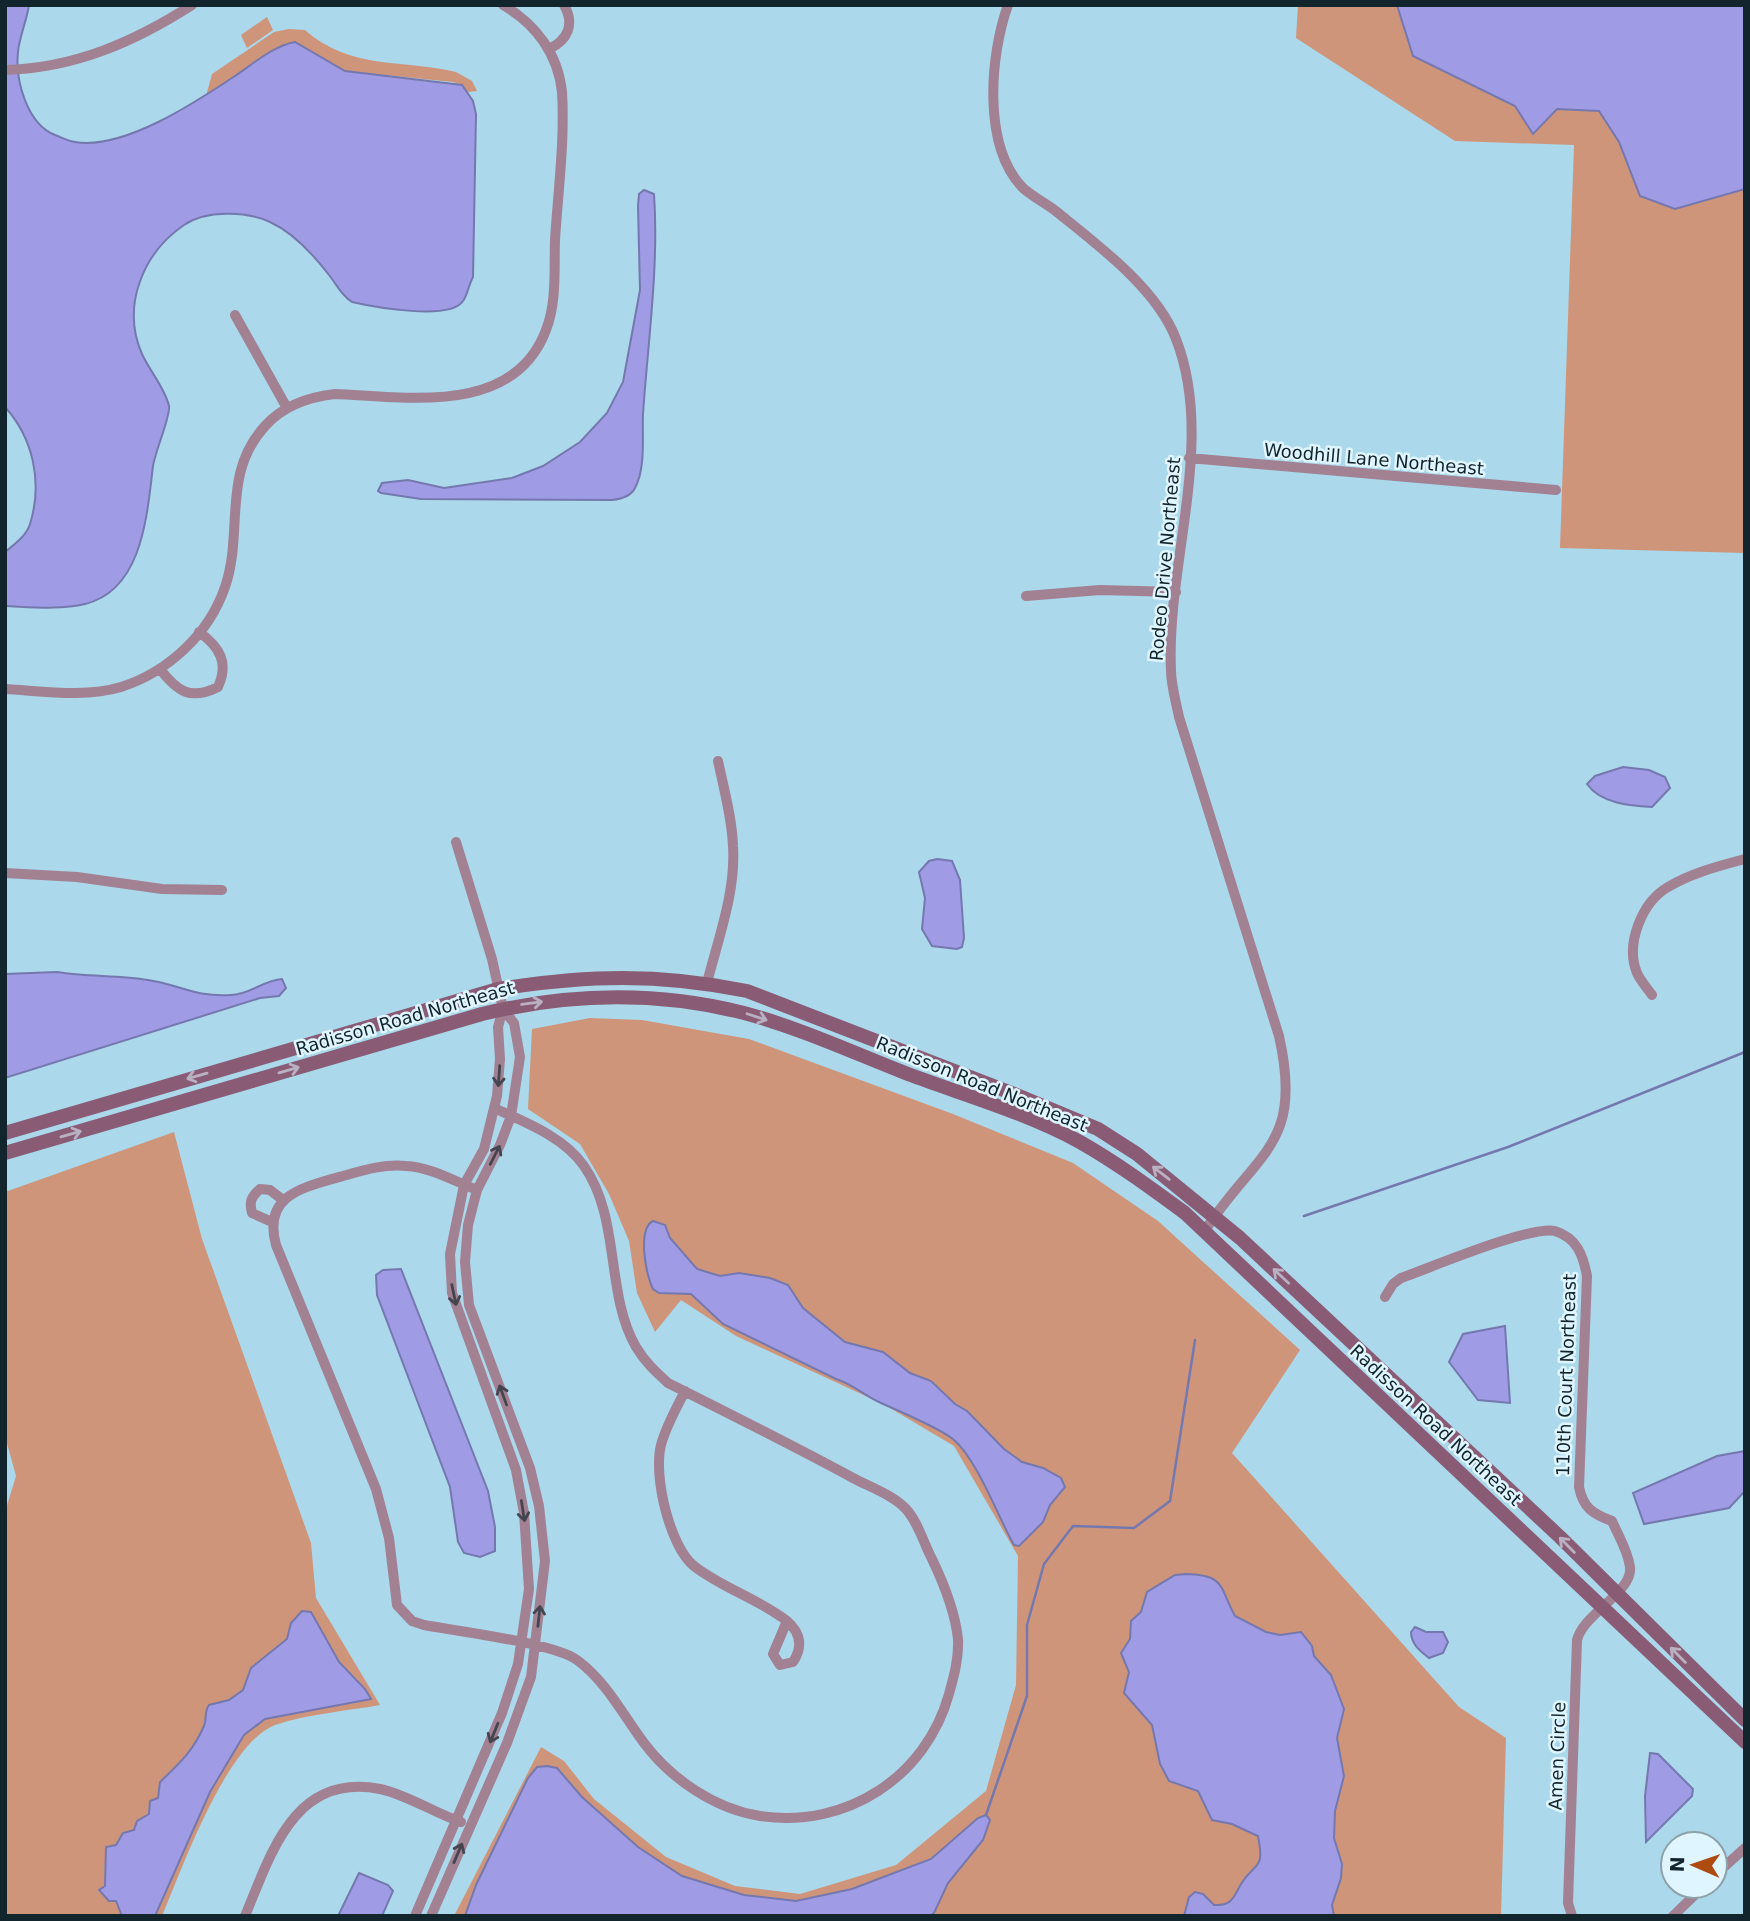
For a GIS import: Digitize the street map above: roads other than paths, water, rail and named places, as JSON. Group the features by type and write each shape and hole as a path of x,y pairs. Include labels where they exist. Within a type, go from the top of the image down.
{"main road":[{"name":"Radisson Road Northeast","path":"5,1133 498,989 558,978 617,975 707,983 747,991 1098,1129 1137,1154 1215,1215 1560,1537 1745,1720"},
{"name":"Radisson Road Northeast","path":"5,1153 503,1009 580,998 676,1000 746,1014 807,1034 1078,1141 1137,1177 1204,1232 1745,1742"}],"street":[{"path":"5,70 34,69 89,57 122,44 192,5"},
{"path":"5,689 104,690 121,687 160,669 187,648 226,586 232,550 235,494 242,460 259,432 287,408 320,396 335,394 420,397 475,393 518,371 539,345 552,310 563,105 561,78 549,49 520,9 503,5"},
{"path":"549,49 564,40 568,33 570,23 564,5"},
{"name":"Rodeo Drive Northeast","path":"1008,5 993,66 992,100 1006,160 1023,187 1056,211 1142,285 1175,336 1189,390 1189,458 1171,671 1179,717 1279,1036 1287,1074 1286,1108 1280,1130 1264,1159 1215,1215 1204,1232"},
{"path":"235,315 287,408"},
{"name":"Woodhill Lane Northeast","path":"1189,458 1556,490"},
{"path":"1026,596 1100,590 1176,592"},
{"path":"160,669 182,691 202,695 218,687 225,672 224,663 214,644 199,632"},
{"path":"707,983 730,895 733,864 730,823 718,761"},
{"path":"431,1916 507,1743 531,1676 545,1561 539,1506 530,1468 469,1305 465,1262 467,1225 477,1190 511,1116 520,1057 514,1023 503,1009 456,842"},
{"path":"1652,995 1637,973 1632,951 1644,912 1666,888 1709,869 1745,859"},
{"path":"5,873 77,877 162,889 222,890"},
{"path":"415,1916 502,1713 519,1664 530,1589 524,1513 516,1470 452,1293 450,1254 464,1185 484,1149 494,1108 500,1078 498,1027 503,1009"},
{"path":"477,1190 423,1168 377,1166 301,1188 283,1200 272,1222 276,1245 376,1489 389,1538 393,1593 397,1605 412,1621 521,1643 573,1658 592,1671 645,1745 678,1779 710,1799 737,1810 793,1818 843,1809 904,1773 927,1746 942,1720 957,1669 958,1640 952,1609 940,1575 908,1511 898,1502 668,1382 647,1364 634,1344 622,1307 598,1196 584,1166 567,1148 494,1108"},
{"path":"272,1222 252,1213 250,1204 253,1195 260,1189 270,1190 283,1200"},
{"name":"110th Court Northeast","path":"1385,1297 1401,1278 1530,1233 1556,1231 1576,1244 1587,1276 1578,1487 1585,1506 1594,1514 1612,1521 1626,1554 1630,1573 1615,1594 1602,1606"},
{"path":"685,1391 666,1429 659,1461 675,1542 684,1557 697,1569 787,1621"},
{"name":"Amen Circle","path":"1572,1916 1568,1903 1576,1651 1579,1632 1602,1606"},
{"path":"245,1916 284,1827 305,1806 332,1792 347,1788 380,1789 470,1825"},
{"path":"1729,1862 1745,1848"},
{"path":"1673,1916 1690,1900"}],"waterway":[{"path":"1304,1216 1508,1147 1745,1052"},
{"path":"986,1815 1027,1696 1027,1625 1044,1564 1073,1526 1134,1528 1170,1501 1195,1340"}]}
